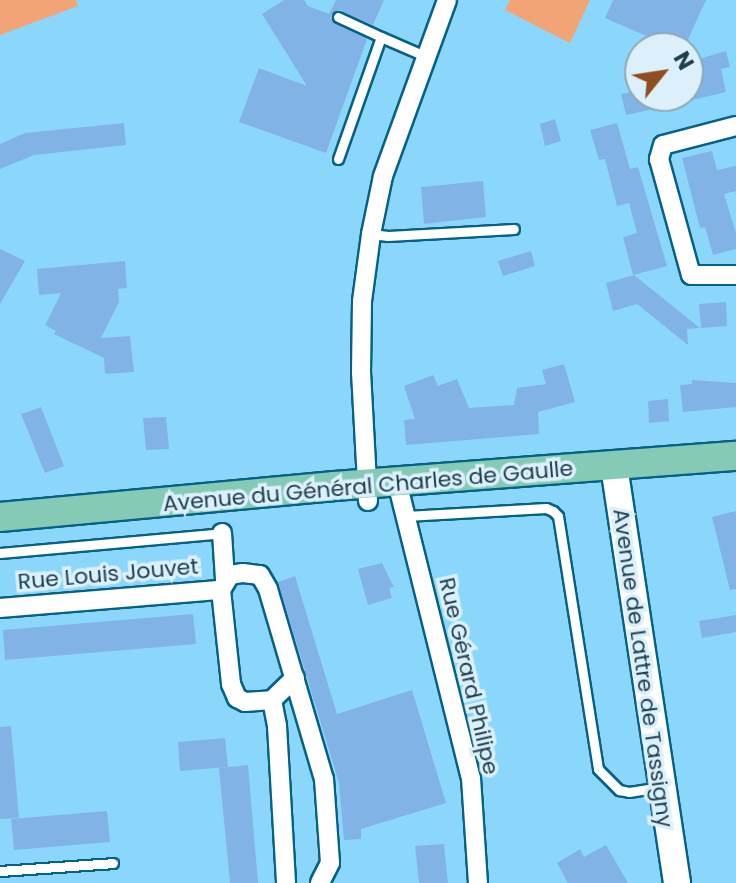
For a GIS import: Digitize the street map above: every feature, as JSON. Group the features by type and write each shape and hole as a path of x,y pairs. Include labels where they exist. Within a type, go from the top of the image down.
{"main road":[{"name":"Avenue du Général Charles de Gaulle","path":"0,517 367,493 402,499 616,474 736,456"},
{"name":"Avenue du Général Charles de Gaulle","path":"616,474 736,473"},
{"name":"Avenue de Lattre de Tassigny","path":"616,474 673,879"},
{"name":"Avenue du Général Charles de Gaulle","path":"0,533 367,493"}],"street":[{"path":"367,493 361,373 362,301 371,234 383,176 447,0"},
{"path":"736,126 663,145 659,159 691,275 736,275"},
{"name":"Rue Gérard Philipe","path":"402,499 471,778 478,883"},
{"path":"222,533 223,584"},
{"name":"Rue Louis Jouvet","path":"0,608 223,584 243,573 260,575 264,579 324,779 330,863 320,883"},
{"name":"Rue Louis Jouvet","path":"223,584 233,693 245,702 272,700"},
{"path":"286,883 277,726 272,700 295,678"}],"lane":[{"path":"338,17 427,57"},
{"path":"338,159 381,37"},
{"path":"371,234 388,236 514,229"},
{"path":"402,499 546,508 558,516 598,769 619,790 629,792 660,787"},
{"path":"0,553 222,533"},
{"path":"0,871 113,863"}],"shaded area":[{"path":"0,0 76,0 78,6 0,35"},
{"path":"510,0 590,0 570,43 505,10"}],"building":[{"path":"284,0 304,0 308,6 329,14 336,0 384,0 373,25 340,10 331,15 334,23 367,39 326,153 239,122 259,68 307,86 262,14"},
{"path":"613,0 706,0 691,32 637,32 605,18"},
{"path":"726,51 730,67 721,69 726,92 704,97 704,57"},
{"path":"555,119 561,141 545,146 540,124"},
{"path":"124,123 126,145 34,155 0,169 0,144 25,133"},
{"path":"617,123 630,169 638,167 667,266 633,275 623,237 637,233 629,203 617,206 605,159 599,160 590,130"},
{"path":"712,151 717,170 736,166 736,191 724,194 736,233 736,249 713,255 705,227 700,228 682,158"},
{"path":"483,181 486,217 424,224 421,187"},
{"path":"0,249 25,261 0,304"},
{"path":"531,251 535,266 503,276 498,261"},
{"path":"125,261 127,288 118,289 119,302 101,338 130,336 134,372 105,374 104,358 54,334 56,331 45,325 61,293 39,295 37,269"},
{"path":"634,275 700,328 687,329 688,345 637,304 613,311 606,283"},
{"path":"726,302 727,326 701,328 699,304"},
{"path":"564,364 575,402 538,412 539,434 406,445 404,420 415,419 404,386 433,375 438,386 457,379 469,408 514,405 517,388 546,384 542,370"},
{"path":"692,380 736,383 736,407 683,412 680,385 692,384"},
{"path":"668,399 669,421 649,423 648,401"},
{"path":"41,407 64,466 45,473 21,414"},
{"path":"166,417 169,449 146,450 143,418"},
{"path":"736,511 736,589 730,590 712,517"},
{"path":"382,563 394,587 389,588 392,598 368,605 358,569"},
{"path":"295,576 337,714 412,690 446,803 361,829 361,839 344,840 339,783 278,582"},
{"path":"193,614 196,644 5,660 3,630"},
{"path":"736,615 736,632 702,638 699,621"},
{"path":"11,726 19,818 0,819 0,727"},
{"path":"225,738 228,767 180,771 178,742"},
{"path":"248,765 258,883 230,883 219,768"},
{"path":"107,811 110,842 14,850 11,819"},
{"path":"444,844 448,883 419,883 415,846"},
{"path":"606,845 628,883 568,883 557,863 580,849 584,857"}]}
